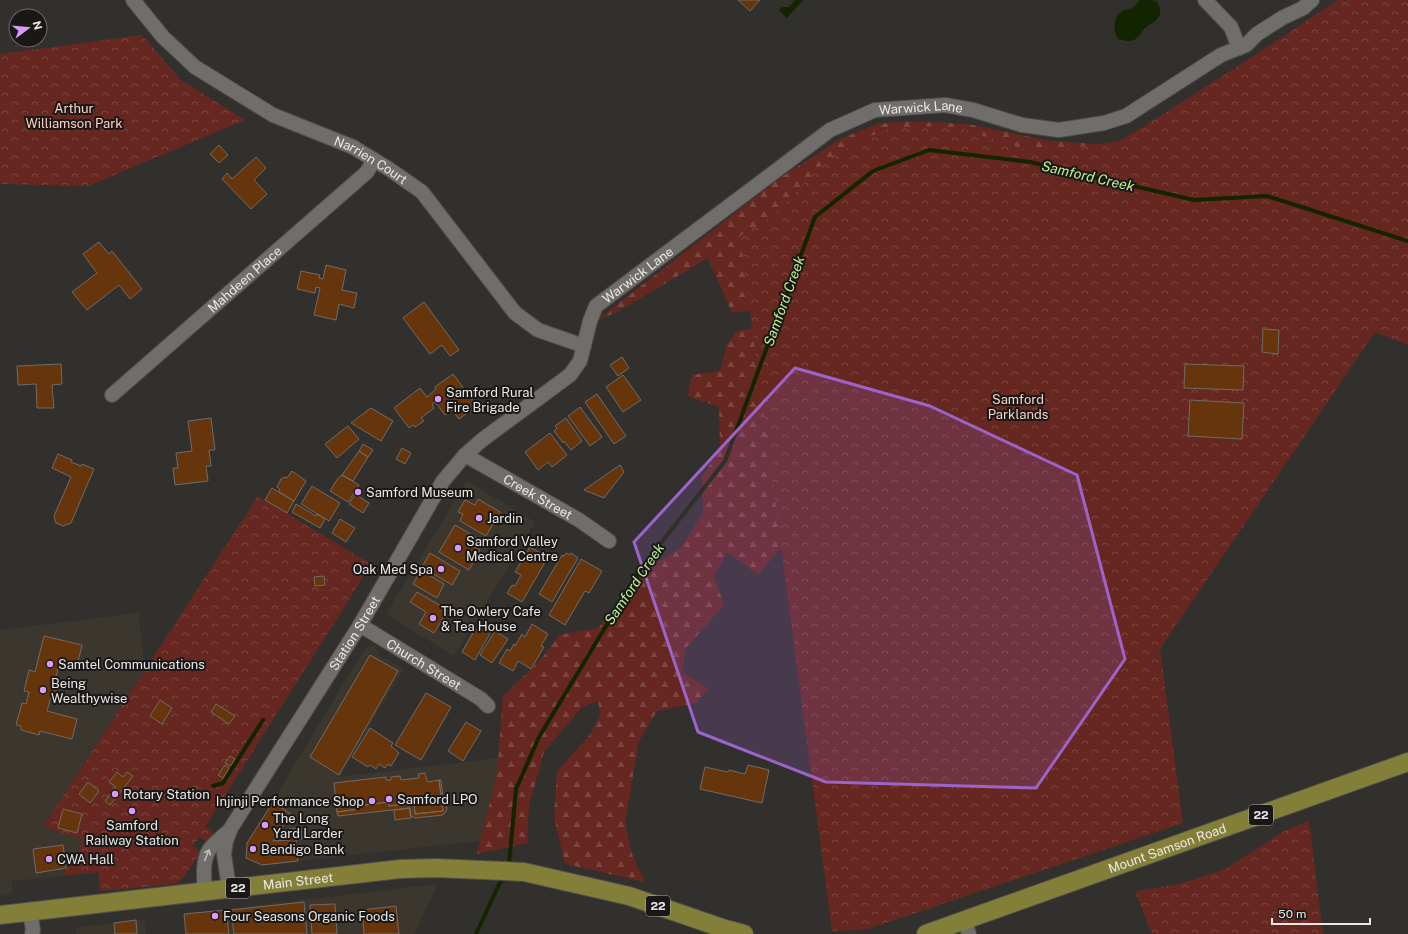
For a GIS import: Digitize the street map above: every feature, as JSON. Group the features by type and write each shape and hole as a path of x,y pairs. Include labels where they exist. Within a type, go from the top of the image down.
{"main road":[{"name":"Mount Samson Road","path":"926,934 967,927 1408,762"},
{"name":"Main Street","path":"0,915 400,869 476,869 524,872 572,882 629,896 725,929 744,934"}],"street":[{"name":"Narrien Court","path":"133,0 163,37 195,67 273,115 353,147 422,192 515,314 538,330 584,346"},
{"path":"1205,0 1231,27 1239,48"},
{"name":"Warwick Lane","path":"584,346 590,321 596,306 830,130 875,110 946,105 973,110 1022,125 1059,130 1104,123 1126,116 1221,55 1246,45 1257,34 1282,18 1303,8 1312,0"},
{"name":"Mahdeen Place","path":"112,395 367,172 374,160"},
{"name":"Station Street","path":"229,888 224,854 226,841 231,828 360,625 444,481 465,455 482,440 570,375 580,361 584,346"},
{"name":"Creek Street","path":"465,455 579,520 609,541"},
{"name":"Church Street","path":"360,625 477,697 488,706"},
{"name":"Station Street","path":"205,891 204,862 209,850 231,828"},
{"path":"30,912 33,930 32,934"}],"highlighted area":[{"path":"795,368 930,406 1077,475 1125,659 1036,788 826,782 698,732 634,542"}],"shaded area":[{"path":"795,0 803,0 787,18 779,10 782,7 789,7"},
{"path":"1140,0 1156,1 1160,10 1159,16 1144,29 1136,39 1126,41 1118,39 1114,27 1116,19 1120,13 1134,7"},
{"path":"467,481 535,522 454,656 386,614"},
{"path":"138,613 145,670 43,827 85,840 62,876 12,881 12,894 0,896 0,630"},
{"path":"366,647 375,647 380,656 403,669 340,777 507,757 504,838 262,865 246,858 247,843"},
{"path":"438,884 414,934 186,934 184,914"},
{"path":"144,919 146,934 76,934 75,928"}],"green space":[{"name":"Samford Parklands","path":"1338,0 1408,0 1408,345 1375,332 1160,649 1183,823 868,929 832,931 740,236 773,216 825,161 855,143 885,130 925,126 960,128 1035,153 1121,141"},
{"name":"Arthur Williamson Park","path":"142,35 181,80 245,120 88,186 0,184 0,54"},
{"path":"1207,90 786,542 758,575 727,552 714,576 724,605 686,648 682,672 709,689 696,703 657,711 639,741 625,822 632,854 645,882 565,864 554,817 557,771 589,736 600,716 598,701 582,707 544,752 529,805 527,843 477,854 497,774 503,696 542,658 559,635 598,628 649,567 680,549 703,513 702,476 720,450 719,407 687,396 692,375 720,371 727,344 736,332 764,325 764,308 732,313 708,258 617,312 596,321 780,178 840,139 877,124 907,121 968,124 1050,141 1113,145"},
{"path":"258,496 369,563 359,584 205,827 213,833 208,842 199,837 193,846 201,852 182,879 175,884 100,891 98,872 62,876 84,840 43,827"},
{"path":"1309,821 1323,934 1152,934 1135,891 1180,884 1225,869 1286,830"}],"building":[{"path":"738,0 760,0 750,11"},
{"path":"219,145 228,155 219,163 210,154"},
{"path":"256,157 266,168 254,180 267,194 251,209 222,179 227,173 232,179"},
{"path":"99,242 109,254 112,251 142,289 130,299 119,285 87,310 72,292 97,273 83,254"},
{"path":"326,265 346,270 342,290 357,293 354,308 339,304 336,320 314,315 320,288 316,287 315,293 297,289 301,271 320,275 319,278 323,279"},
{"path":"424,302 459,350 450,356 442,345 430,354 403,318"},
{"path":"1263,329 1279,330 1278,354 1262,352"},
{"path":"622,357 629,368 618,376 610,365"},
{"path":"61,364 62,384 52,385 54,408 37,408 36,384 18,385 17,366"},
{"path":"1185,364 1244,366 1243,390 1184,388"},
{"name":"Samford Rural Fire Brigade","path":"453,374 477,406 459,419 452,410 445,415 435,402 432,405 434,408 421,418 424,421 415,427 413,425 409,428 394,408 420,388 427,397 436,389 435,387"},
{"path":"623,375 641,400 623,412 606,387"},
{"path":"597,394 626,436 614,444 585,402"},
{"path":"1190,400 1244,403 1242,439 1188,436"},
{"path":"580,407 602,437 590,446 568,416"},
{"path":"371,408 393,421 381,441 351,423"},
{"path":"211,418 215,450 209,450 211,466 206,466 208,481 175,485 173,468 178,468 176,453 192,451 188,421"},
{"path":"566,418 582,441 571,450 564,441 563,443 554,431 557,428 555,426"},
{"path":"348,426 359,439 337,458 325,444"},
{"path":"550,433 567,455 552,467 548,462 538,470 525,452"},
{"path":"363,444 373,450 368,457 359,451"},
{"path":"402,448 411,453 405,464 396,459"},
{"path":"359,451 368,457 353,481 342,475"},
{"path":"58,454 72,460 71,462 81,466 82,464 94,469 71,523 63,526 56,523 54,516 71,477 52,468"},
{"path":"620,465 624,472 604,498 584,490"},
{"path":"292,471 306,481 294,501 279,492 280,490 277,487 281,479 285,477 287,478"},
{"path":"342,475 359,485 348,502 330,491 338,478"},
{"path":"312,486 340,503 329,521 301,504"},
{"path":"272,488 294,501 287,513 265,500"},
{"path":"355,494 369,503 363,513 349,504"},
{"name":"Jardin","path":"478,499 500,512 486,536 460,521 463,514 458,512 465,500 475,505"},
{"path":"296,504 316,516 317,514 325,519 320,528 292,512"},
{"path":"340,519 355,528 346,542 332,533"},
{"name":"Samford Valley Medical Centre","path":"455,525 476,537 471,545 480,550 469,570 439,552"},
{"path":"530,547 548,557 522,602 507,593 512,585 515,586 521,575 515,572"},
{"name":"Oak Med Spa","path":"430,553 460,571 452,585 422,567"},
{"path":"566,553 570,555 571,553 578,558 552,602 539,594 562,555 564,556"},
{"path":"581,559 602,571 589,593 585,591 565,625 549,615"},
{"path":"421,570 444,584 437,598 413,584"},
{"path":"324,576 325,585 315,586 314,577"},
{"name":"The Owlery Cafe & Tea House","path":"417,592 448,610 434,633 419,624 426,612 410,602"},
{"path":"481,624 492,630 475,660 462,652 475,629 477,630"},
{"path":"532,624 548,634 541,646 544,647 531,669 518,661 513,671 499,663 507,649 510,651 514,644 515,646 522,634 525,637"},
{"path":"495,631 508,639 492,663 480,655"},
{"path":"44,636 82,645 77,666 60,662 55,680 58,681 54,698 51,697 47,711 77,719 72,739 40,731 39,735 21,730 21,726 16,725 22,703 26,704 29,692 24,691 29,670 35,672"},
{"path":"370,655 398,671 339,775 310,757"},
{"path":"426,693 451,707 421,760 395,745"},
{"path":"160,700 172,708 162,724 150,716"},
{"path":"216,704 235,716 229,724 211,712"},
{"path":"466,722 481,731 463,761 448,751"},
{"path":"370,728 393,743 391,746 399,753 391,766 388,764 385,768 379,764 376,769 370,765 368,767 352,757"},
{"path":"230,756 235,759 230,766 225,763"},
{"path":"225,765 229,768 223,778 218,775"},
{"path":"748,765 769,770 762,803 700,789 705,767 745,774"},
{"name":"Rotary Station","path":"117,772 123,777 127,772 133,776 110,805 105,801 116,787 109,782"},
{"path":"425,773 427,782 439,780 443,811 415,814 414,803 389,806 388,802 358,806 359,809 337,812 334,783 386,777 386,780 391,780 391,777 400,776 401,780 419,778 418,774"},
{"path":"439,780 441,780 443,798 445,799 447,810 443,815 415,818 410,815 410,808 338,816 337,812 359,809 358,806 388,802 389,806 414,803 415,814 443,811"},
{"path":"88,782 99,791 90,803 79,794"},
{"path":"273,802 291,814 273,841 290,840 289,829 301,828 302,839 296,840 298,861 262,865 246,858 247,843"},
{"path":"410,808 411,818 395,820 394,810"},
{"path":"63,809 82,814 77,833 58,828"},
{"name":"CWA Hall","path":"63,845 66,868 36,873 33,849"},
{"path":"304,902 307,934 234,934 231,910"},
{"path":"335,904 337,934 312,934 310,905"},
{"path":"396,906 399,934 364,934 362,910"},
{"path":"226,910 229,934 186,934 184,914"},
{"path":"136,920 137,934 115,934 114,923"}],"waterway":[{"name":"Samford Creek","path":"507,867 509,864 516,789 539,737 640,570 725,461 815,217 873,171 929,150 1030,162 1194,200 1267,196 1408,241"},
{"path":"213,786 223,783 263,720"},
{"name":"Samford Creek","path":"476,934 503,876"}],"place":[{"name":"Samford Rural Fire Brigade","path":"438,399"},
{"name":"Samford Museum","path":"358,492"},
{"name":"Jardin","path":"479,518"},
{"name":"Samford Valley Medical Centre","path":"458,548"},
{"name":"Oak Med Spa","path":"441,569"},
{"name":"The Owlery Cafe & Tea House","path":"433,618"},
{"name":"Samtel Communications","path":"50,664"},
{"name":"Being Wealthywise","path":"43,690"},
{"name":"Rotary Station","path":"115,794"},
{"name":"Samford LPO","path":"389,799"},
{"name":"Injinji Performance Shop","path":"372,801"},
{"name":"Samford Railway Station","path":"132,811"},
{"name":"The Long Yard Larder","path":"265,825"},
{"name":"Bendigo Bank","path":"253,849"},
{"name":"CWA Hall","path":"49,859"},
{"name":"Four Seasons Organic Foods","path":"215,916"}]}
